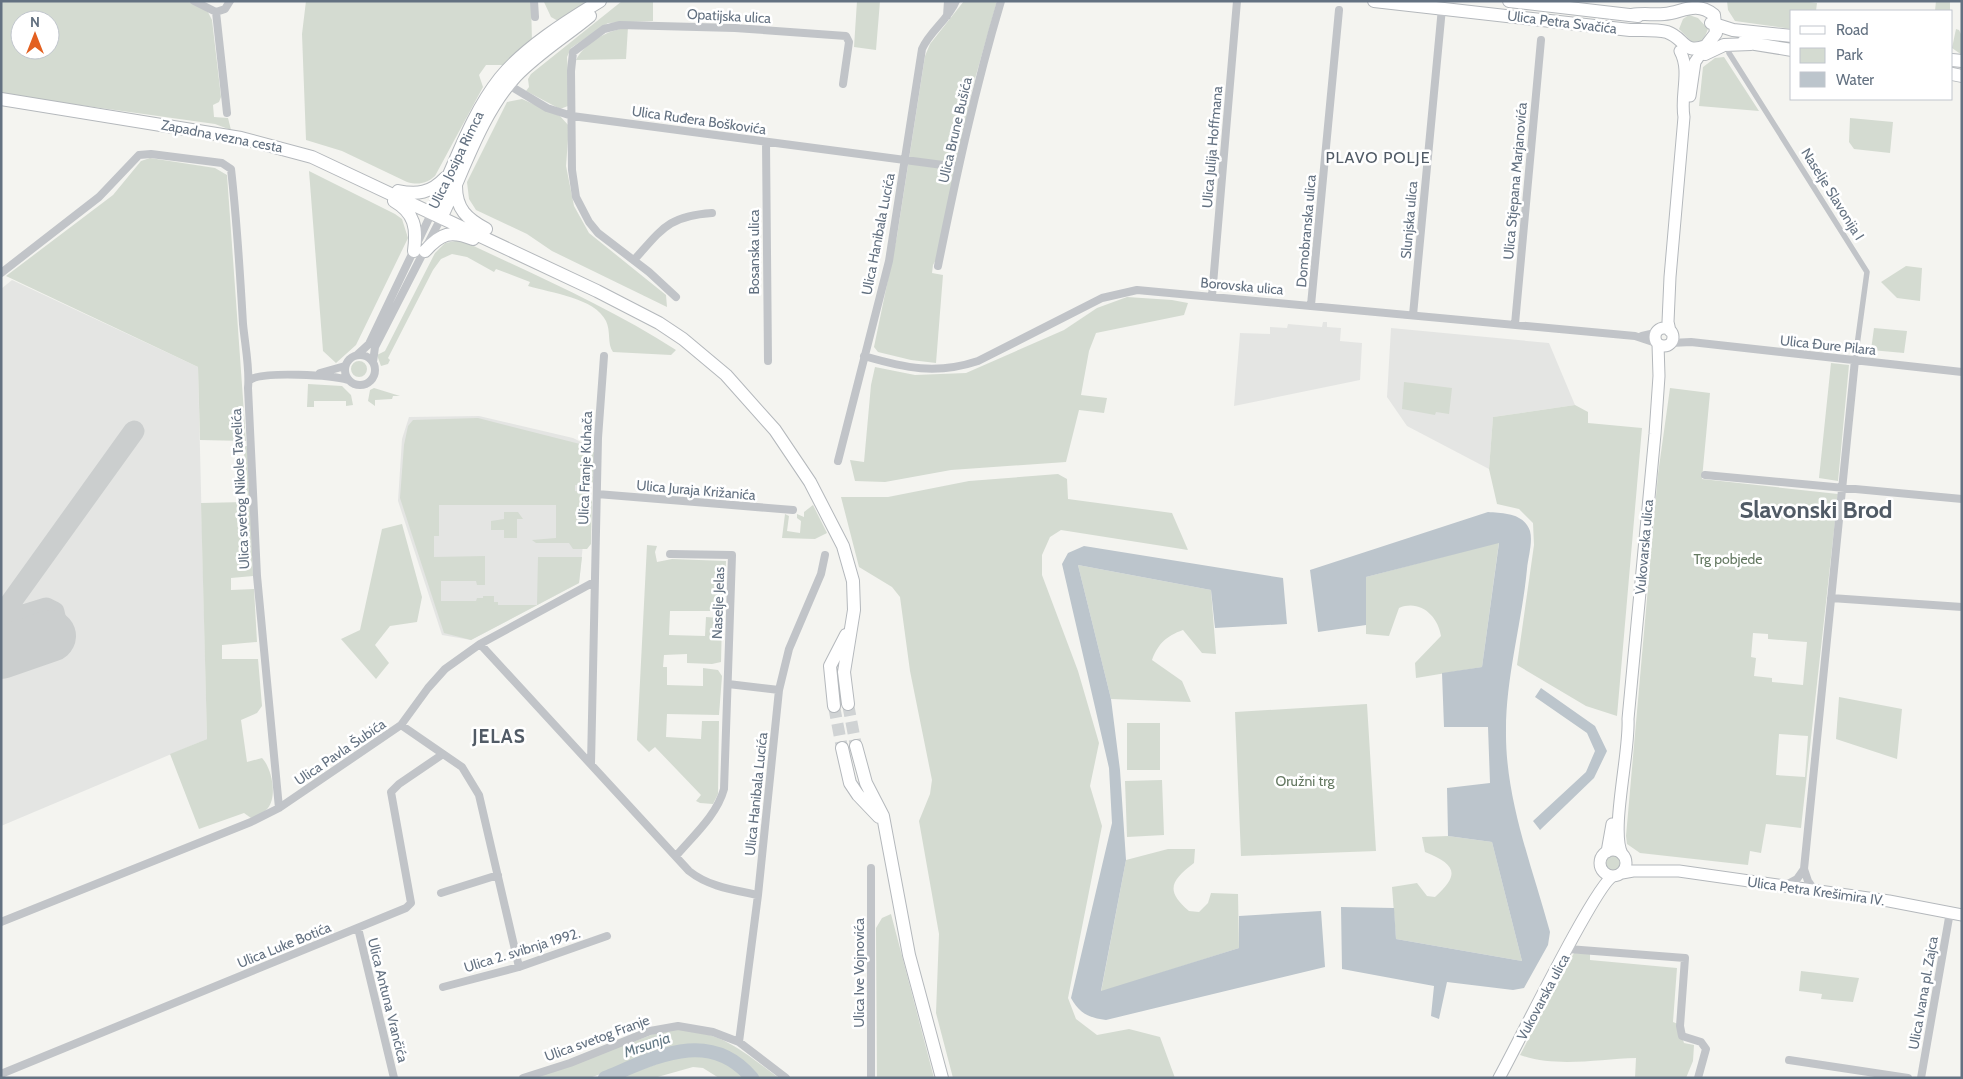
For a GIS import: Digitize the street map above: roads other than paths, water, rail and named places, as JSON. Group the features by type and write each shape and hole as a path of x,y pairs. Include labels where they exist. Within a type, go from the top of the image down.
{"main road":[{"name":"Ulica Josipa Rimca","path":"437,214 453,168 487,96 589,16 602,1"},
{"name":"Ulica Petra Svačića","path":"1374,1 1630,30 1655,30 1675,42 1689,56 1698,56"},
{"name":"Ulica Petra Svačića","path":"1509,1 1632,15"},
{"path":"1632,15 1666,14 1683,5 1694,3 1708,9 1716,23 1709,44"},
{"path":"1790,36 1716,23 1696,10 1687,10 1677,17 1672,25 1675,42 1697,49 1725,39 1790,50"},
{"path":"1632,15 1659,19 1677,17"},
{"name":"Vukovarska ulica","path":"1624,855 1618,835 1629,746 1628,719 1664,338 1661,323 1670,277 1684,116 1682,103 1685,66 1675,42"},
{"name":"Vukovarska ulica","path":"1684,116 1688,106 1694,66 1698,56 1709,44"},
{"path":"1698,56 1719,46 1751,44"},
{"name":"Ulica Josipa Rimca","path":"437,214 456,185 504,82"},
{"name":"Zapadna vezna cesta","path":"1,100 241,138 294,151 354,175 437,214 659,323 708,359 747,397 792,453 837,532 851,571 854,610 844,672 848,704"},
{"path":"381,188 410,193 427,192 438,185 453,168"},
{"path":"354,175 370,188 402,206 410,214 416,232 419,251 438,238 452,234 460,234 481,242 499,244 497,237 464,214 457,201 456,185"},
{"path":"834,706 830,666 852,622"},
{"name":"Vukovarska ulica","path":"1606,852 1610,844 1621,746 1628,719"},
{"path":"856,746 863,777 882,813 909,955 942,1078"},
{"path":"842,748 850,782 858,795 878,816 886,830"},
{"path":"1615,850 1624,855 1626,866 1618,875 1605,873 1600,866 1601,858 1606,852 1615,850"},
{"name":"Ulica Petra Krešimira IV.","path":"1624,855 1637,863 1679,871 1956,913"},
{"name":"Vukovarska ulica","path":"1585,915 1600,866"},
{"name":"Ulica Petra Krešimira IV.","path":"1618,875 1633,871 1679,871"},
{"name":"Vukovarska ulica","path":"1499,1078 1585,915 1604,885 1618,875"}],"street":[{"path":"194,1 216,12 225,9 230,1"},
{"path":"534,1 535,17"},
{"path":"947,16 948,1"},
{"name":"Ulica Hanibala Lucića","path":"838,461 889,261 922,49 928,37 947,16 956,1"},
{"name":"Ulica Brune Bušića","path":"938,266 958,167 985,53 1000,1"},
{"name":"Ulica Julija Hoffmana","path":"1212,296 1237,1"},
{"name":"Slunjska ulica","path":"1413,315 1442,8"},
{"name":"Domobranska ulica","path":"1311,305 1339,10"},
{"path":"216,12 227,113"},
{"name":"Opatijska ulica","path":"572,116 571,71 574,52 589,39 612,26 735,28 846,36 849,42 843,84"},
{"name":"Ulica Stjepana Marjanovića","path":"1515,324 1541,40"},
{"name":"Naselje Slavonija I","path":"1729,53 1868,272 1855,360"},
{"name":"Ulica Ruđera Boškovića","path":"504,82 547,108 572,116 958,167"},
{"path":"572,116 572,176 576,197 589,222 598,233 634,260 676,297"},
{"name":"Bosanska ulica","path":"766,142 768,361"},
{"name":"Ulica svetog Nikole Tavelića","path":"1,273 99,198 139,155 151,154 222,163 231,169 246,369 250,380 248,388 257,576 279,808"},
{"path":"634,260 668,224 686,215 712,213"},
{"name":"Ulica Josipa Rimca","path":"250,380 259,376 306,375 339,377 358,385 369,381 374,371 375,347 437,214"},
{"name":"Ulica Josipa Rimca","path":"306,375 345,366 350,358 357,355 369,344 419,251"},
{"name":"Borovska ulica","path":"864,356 924,370 948,369 978,361 1102,298 1137,290 1664,338"},
{"name":"Ulica Đure Pilara","path":"1664,338 1962,372"},
{"path":"357,355 366,356 373,362"},
{"name":"Ulica Franje Kuhača","path":"591,764 598,438 604,356"},
{"path":"1815,891 1804,869 1855,360"},
{"path":"345,366 348,380"},
{"path":"1705,475 1962,499"},
{"name":"Ulica Juraja Križanića","path":"597,494 793,510"},
{"name":"Naselje Jelas","path":"670,554 732,555 724,789 721,800 676,856"},
{"name":"Ulica Hanibala Lucića","path":"739,1042 758,895 779,690 789,649 821,574 825,555"},
{"path":"594,582 480,644 699,879 716,886 758,895"},
{"path":"1831,598 1962,607"},
{"name":"Ulica Pavla Šubića","path":"1,922 252,822 279,808 401,725 428,688 445,670 480,644"},
{"path":"728,684 779,690"},
{"path":"401,725 462,767 479,795 519,967"},
{"name":"Ulica Luke Botića","path":"1,1074 406,908 411,903 391,792 399,784 442,754"},
{"name":"Ulica Ive Vojnovića","path":"871,1078 872,868"},
{"path":"1782,886 1797,879 1804,869"},
{"path":"441,893 498,875"},
{"name":"Ulica Ivana pl. Zajca","path":"1921,1078 1956,913"},
{"name":"Ulica Antuna Vrančića","path":"358,928 394,1078"},
{"name":"Ulica 2. svibnja 1992.","path":"443,987 519,967 607,936"},
{"path":"1568,949 1685,958 1680,1026 1682,1036 1686,1039 1701,1042 1706,1049 1698,1078"},
{"name":"Ulica svetog Franje","path":"523,1078 667,1027 690,1027 713,1032 739,1042 786,1078"},
{"path":"1789,1060 1908,1078"}],"water":[{"path":"1488,512 1518,517 1527,525 1531,535 1525,589 1511,669 1506,730 1507,756 1510,781 1521,832 1550,932 1548,945 1524,988 1513,990 1447,982 1439,1019 1431,1016 1434,986 1342,969 1341,907 1394,908 1396,939 1522,961 1492,842 1448,836 1447,788 1490,783 1488,727 1444,727 1442,673 1482,667 1499,543 1366,577 1366,625 1318,632 1310,570"},
{"path":"1084,546 1283,578 1287,624 1215,628 1211,590 1078,565 1111,699 1120,770 1126,860 1101,991 1239,948 1239,916 1321,911 1325,967 1106,1020 1085,1014 1071,998 1112,823 1109,768 1062,564 1068,553"},
{"path":"1541,688 1595,726 1607,751 1594,778 1540,830 1533,821 1586,772 1595,751 1587,733 1535,697"}],"waterway":[{"name":"Mrsunja","path":"605,1078 662,1056 681,1051 700,1050 718,1054 735,1063 752,1078"}],"tunnel":[{"path":"848,704 856,746"},
{"path":"834,706 842,748"}],"district":[{"name":"PLAVO POLJE","path":"1378,157"},
{"name":"Slavonski Brod","path":"1816,510"},
{"name":"JELAS","path":"499,736"}],"park label":[{"name":"Trg pobjede","path":"1728,559"},
{"name":"Oružni trg","path":"1305,781"}]}
